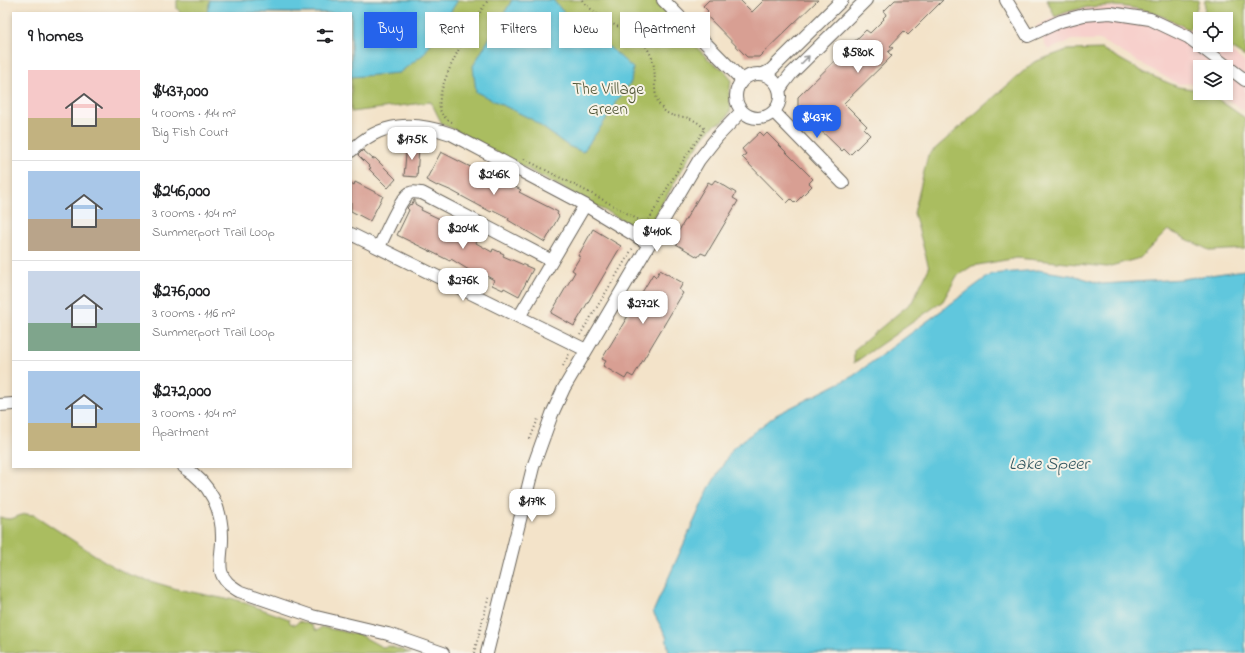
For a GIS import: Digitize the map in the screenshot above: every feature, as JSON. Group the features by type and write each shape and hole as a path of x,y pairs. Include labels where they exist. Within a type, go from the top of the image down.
{"street":[{"path":"663,0 742,80"},
{"path":"763,74 771,70 842,0"},
{"path":"780,89 791,74 866,0"},
{"path":"1006,0 1028,36 1061,21 1084,16 1110,13 1150,19 1188,37 1245,80"},
{"path":"752,74 763,74 774,79 780,89 780,101 774,112 764,118 758,118 747,115 742,111 739,107 736,90 742,80 752,74"},
{"path":"487,653 533,467 552,414 564,388 699,160 718,136 742,111"},
{"path":"774,112 843,183"},
{"path":"352,150 379,131 391,127 420,126 451,134 585,205 649,244"},
{"path":"379,247 402,201 410,193 415,192 422,193 552,261"},
{"path":"520,317 585,205"},
{"path":"352,234 586,350"},
{"path":"0,405 12,404"},
{"path":"185,468 203,483 218,509 222,530 220,566 223,576 229,585 239,591 312,616 388,634 443,653"}],"path":[{"path":"455,123 448,120 441,112 439,100 453,62 467,33 488,0"},
{"path":"582,0 596,14 620,27"},
{"path":"518,156 596,196 646,224 686,156 705,129 692,120 684,117 669,115 662,109 657,101 654,65 647,48"}],"shaded area":[{"path":"1091,7 1128,8 1153,13 1193,31 1193,52 1231,52 1245,62 1245,111 1228,100 1233,100 1233,60 1193,60 1193,83 1178,84 1100,40 1072,40 1048,50 1036,26 1061,14"}],"green space":[{"name":"The Village Green","path":"177,0 655,0 667,12 620,12 620,48 697,48 712,63 723,69 729,76 731,81 729,95 731,109 723,122 716,124 706,134 690,156 657,213 657,219 648,234 442,124 431,102 352,112 352,12 180,12 177,9"},
{"path":"1047,0 1199,0 1195,12 1193,12 1193,20 1190,30 1153,13 1129,7 1091,7 1067,12 1055,17"},
{"path":"1205,0 1245,0 1245,57 1233,49 1233,12 1204,12"},
{"path":"1102,49 1145,73 1178,87 1193,89 1193,100 1219,100 1245,118 1245,249 1211,251 1168,230 1140,258 1107,267 1017,258 972,266 957,276 943,301 854,363 854,350 912,302 929,268 914,213 928,155 1034,62 1067,50"},
{"path":"26,514 34,515 114,567 130,575 177,589 226,599 231,598 289,619 290,623 295,625 299,621 312,625 317,631 321,627 360,635 382,647 389,646 411,653 0,653 0,517 11,519"}],"water":[{"path":"210,0 458,0 450,12 425,12 425,48 428,48 424,54 399,73 352,77 352,12 207,12"},
{"path":"512,0 553,0 563,12 559,12 559,48 610,48 633,68 631,82 616,101 612,111 583,152 568,146 531,119 476,92 473,66 487,42 487,48 551,48 551,12 505,12"},
{"name":"Lake Speer","path":"1038,270 1076,276 1102,284 1182,279 1245,270 1245,653 669,653 666,636 653,612 709,488 733,448 776,415 853,376 991,274"}],"building":[{"path":"709,0 740,0 752,12 764,0 818,0 759,57 747,57 710,19 710,12 707,12 708,11 703,6"},
{"path":"895,0 943,0 908,35 904,31 890,46 893,48 888,52 892,56 844,103 867,126 864,129 870,135 850,155 844,149 842,151 798,108 798,97 866,30 870,33 884,19 883,18 886,15 884,11"},
{"path":"760,132 764,136 767,133 813,179 809,183 812,186 795,203 791,199 787,203 742,157 746,154 742,149"},
{"path":"407,144 416,144 416,147 419,147 417,177 404,176"},
{"path":"363,150 373,159 375,158 396,179 388,188 369,169 371,168 358,155"},
{"path":"441,152 508,186 510,184 521,190 519,192 558,212 557,214 559,216 545,242 508,220 509,218 493,210 491,212 452,191 438,185 437,186 426,180"},
{"path":"715,180 736,193 733,198 738,201 706,255 701,253 698,257 676,244 679,240 675,237 708,182 712,184"},
{"path":"355,182 383,196 370,221 352,212 352,184 354,185"},
{"path":"414,200 415,204 422,208 421,210 440,219 441,217 452,223 449,230 465,238 467,233 478,238 476,243 492,252 493,249 504,254 503,256 533,269 519,296 504,288 503,290 492,285 494,280 479,272 477,275 451,259 450,261 397,235 409,210 407,208"},
{"path":"593,229 621,246 574,326 551,313 575,272 572,270"},
{"path":"660,270 683,283 679,290 683,293 633,377 628,374 625,379 603,366 606,361 602,359 653,274 656,277"}]}
